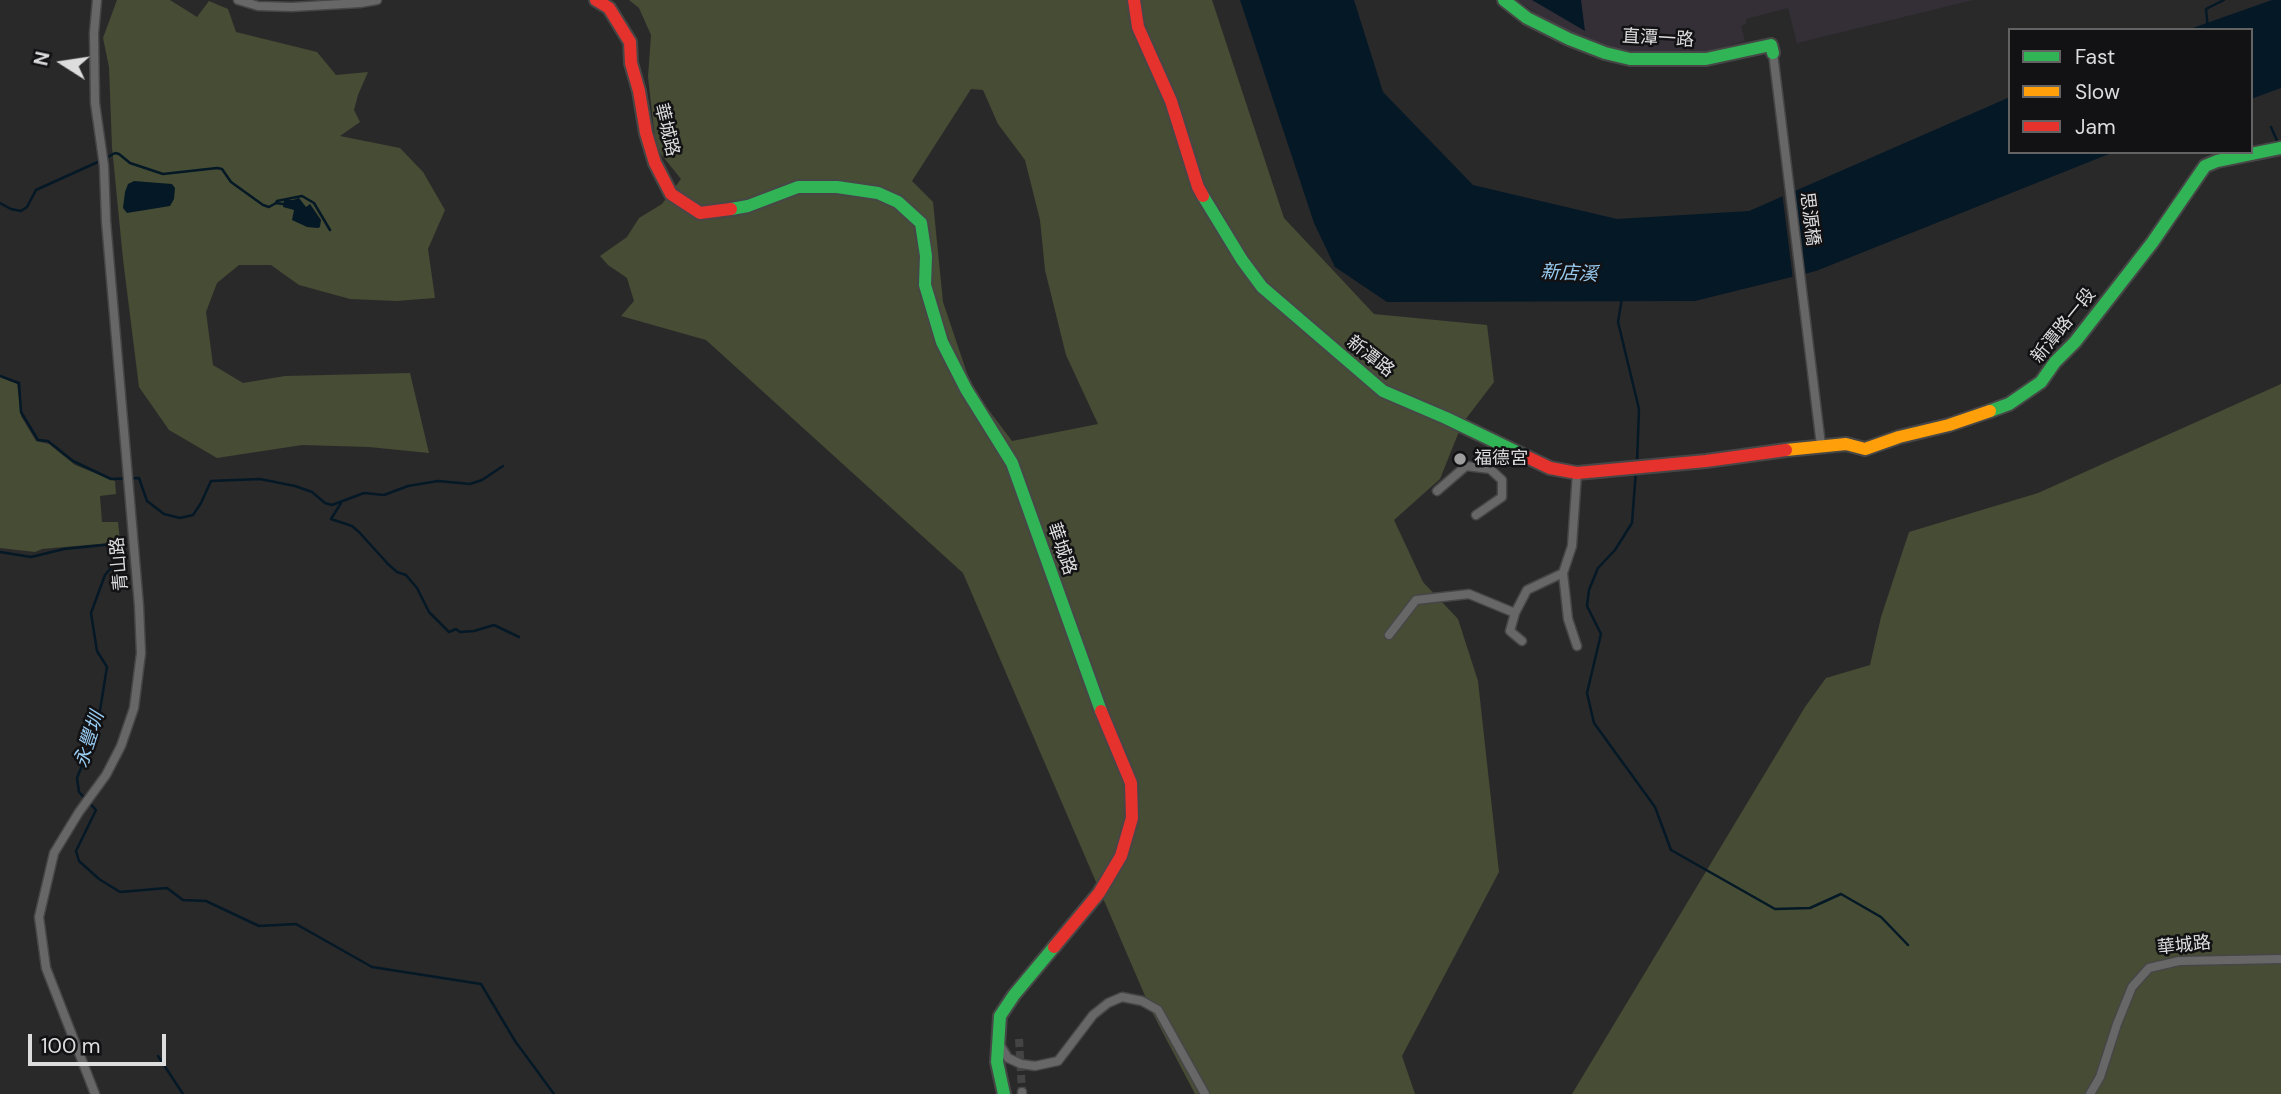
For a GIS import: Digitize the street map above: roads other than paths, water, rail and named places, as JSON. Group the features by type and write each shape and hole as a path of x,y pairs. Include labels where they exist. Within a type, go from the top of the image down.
{"street":[{"name":"青山路","path":"95,1094 46,968 39,917 54,853 106,775 121,746 134,708 141,653 106,221 104,166 95,103 94,33 97,0"},
{"path":"237,0 258,6 292,7 377,0"},
{"name":"華城路","path":"596,0 609,8 630,42 631,63 646,133 655,163 671,194 700,213 748,206 798,187 837,187 878,193 898,202 921,223 926,256 925,285 942,342 966,389 1012,463 1091,688 1131,783 1132,818 1121,856 1099,893 1014,995 1000,1016 998,1042"},
{"name":"新潭路","path":"1134,0 1138,27 1171,101 1198,187 1242,260 1262,288 1383,391 1550,468 1577,473 1821,445"},
{"name":"直潭一路","path":"1504,0 1527,18 1569,39 1630,59 1706,59 1771,45 1773,53"},
{"name":"思源橋","path":"1773,53 1821,445"},
{"name":"新潭路一段","path":"2253,154 2281,148"},
{"name":"新潭路一段","path":"1821,445 1846,444 1865,449 1899,436 1950,425 2009,404 2022,396 2041,382 2055,362 2075,342 2152,243 2205,166 2251,154"},
{"path":"1490,468 1499,444"},
{"path":"1437,491 1466,466 1490,468 1502,480 1502,497 1476,515"},
{"path":"1577,473 1572,546 1563,573 1568,619 1577,646"},
{"path":"1522,641 1510,631 1515,613 1527,590 1563,573"},
{"path":"1389,635 1416,600 1469,594 1515,613"},
{"name":"華城路","path":"2090,1094 2100,1077 2132,987 2149,968 2179,961 2281,959"},
{"path":"998,1042 1008,1058 1021,1064 1035,1066 1058,1061 1093,1015 1108,1003 1122,997 1142,1001 1158,1010 1205,1094"},
{"path":"998,1042 997,1062 1004,1094"}],"water":[{"name":"新店溪","path":"1240,0 1354,0 1383,92 1473,185 1617,219 1749,211 2008,98 2008,154 2109,154 1816,271 1695,301 1387,302 1335,267 1314,223"},
{"path":"1532,0 1581,0 1585,31"},
{"path":"2272,0 2281,0 2281,88 2253,98 2253,28 2193,28"},
{"path":"134,181 172,184 175,188 174,199 170,206 127,213 123,208 125,192 128,184"},
{"path":"299,198 306,207 310,204 321,220 320,227 307,227 292,220 294,210 283,207 284,200"}],"waterway":[{"path":"2208,28 2206,9 2224,0"},
{"path":"2271,127 2278,143"},
{"path":"106,158 115,153 119,154 130,163 163,174 222,169 231,182 263,205 269,207 276,203 283,204"},
{"path":"0,203 21,211 27,207 36,190 100,161"},
{"path":"276,203 302,196 314,203 330,230"},
{"path":"1622,298 1618,322 1639,409 1637,463"},
{"path":"0,376 19,383 21,412 38,440 48,441 73,461 111,479 139,478 147,501 164,514 180,518 193,515 211,481 260,479 312,492 325,503 332,505 364,493 384,495 408,486 438,481 470,484 482,480 503,466"},
{"path":"1636,470 1632,523 1615,550 1598,568 1589,590 1587,606 1601,634 1587,693 1594,723 1655,807 1671,850 1775,909 1810,908 1841,894 1881,917 1908,945"},
{"path":"341,503 331,519 352,526 388,564 397,572 406,575 417,588 429,612 449,632 456,629 460,632 474,631 494,625 519,637"},
{"name":"永豐圳","path":"0,552 31,557 64,549 114,544 117,561 105,575 91,613 97,651 107,667 97,729 77,778 79,792 96,810 76,851 79,861 99,879 120,892 167,888 183,900 206,901 259,926 296,924 372,967 481,984 515,1041 554,1094"},
{"path":"158,1056 183,1094"}],"tunnel":[{"path":"1019,1039 1022,1092"}],"place":[{"name":"福德宮","path":"1460,459"}]}
